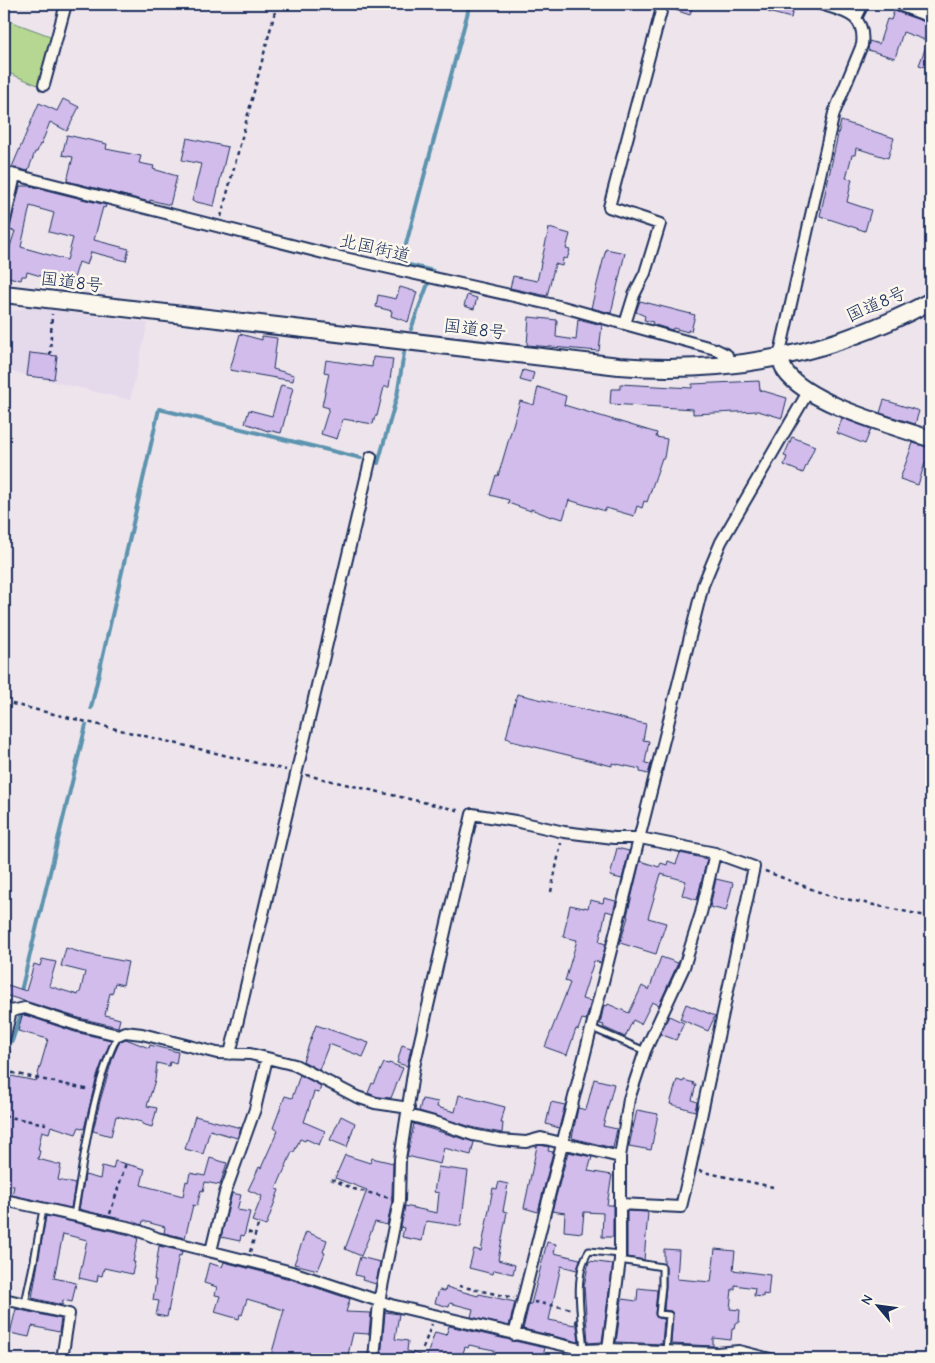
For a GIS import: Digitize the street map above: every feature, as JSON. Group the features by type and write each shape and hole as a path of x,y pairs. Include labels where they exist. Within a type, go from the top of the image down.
{"highway":[{"name":"国道8号","path":"4,294 619,366 677,369 730,366 779,357 834,343 902,317 931,301"}],"main road":[{"path":"779,357 785,371 808,392 837,407 931,440"}],"street":[{"path":"44,85 66,4"},
{"path":"625,324 660,224 609,207 662,4"},
{"path":"779,357 834,113 862,45 863,36 856,18 851,14 821,4"},
{"path":"856,18 863,4"},
{"path":"896,4 911,6 931,16"},
{"name":"北国街道","path":"4,172 331,255 563,307 716,349 727,355 730,366"},
{"path":"4,225 15,175"},
{"path":"514,1335 703,585 721,542 808,392"},
{"path":"230,1054 298,773 371,457"},
{"path":"374,1359 379,1302 398,1201 400,1159 414,1067 472,814 564,832 614,838 640,838 715,854 754,866 681,1207 620,1204"},
{"path":"608,1349 620,1257 620,1157 629,1099 645,1051 684,967 701,913 715,854"},
{"path":"4,1038 8,1009 25,1008 76,1025 118,1035 125,1032 142,1034 217,1053 250,1054 295,1065 357,1097 408,1111 473,1135 499,1140 526,1142 540,1138 620,1157"},
{"path":"211,1250 225,1193 255,1109 267,1058"},
{"path":"4,1200 132,1228 157,1238 211,1250 292,1272 379,1302 514,1335 583,1355 608,1349 717,1353 739,1351 770,1359"},
{"path":"4,1299 69,1314 62,1359"}],"lane":[{"path":"592,1028 645,1051"},
{"path":"74,1215 88,1135 98,1092 107,1057 118,1035"},
{"path":"25,1304 43,1208"},
{"path":"583,1355 579,1285 580,1271 584,1258 589,1251 662,1267 659,1314 669,1315 666,1351"}],"path":[{"path":"219,226 277,4"},
{"path":"50,355 52,310"},
{"path":"4,702 472,814"},
{"path":"550,892 564,832"},
{"path":"754,866 827,895 931,918"},
{"path":"4,1071 98,1092"},
{"path":"4,1116 46,1124"},
{"path":"108,1223 126,1163"},
{"path":"690,1169 773,1187"},
{"path":"331,1179 354,1189 398,1201"},
{"path":"248,1260 258,1225"},
{"path":"248,1232 255,1235"},
{"path":"459,1286 581,1311"},
{"path":"423,1348 436,1316"}],"shaded area":[{"path":"30,307 148,323 130,400 4,370 4,313"}],"green space":[{"path":"4,19 53,37 40,86 4,71"}],"building":[{"path":"670,4 693,4 690,15 669,8"},
{"path":"770,4 794,4 791,18 768,12"},
{"path":"894,11 931,24 931,69 919,65 928,41 903,32 895,58 868,50 869,41 879,44 887,19 891,20"},
{"path":"63,99 79,107 67,131 50,122 28,171 12,167 39,103 57,111"},
{"path":"841,121 894,138 888,158 856,148 855,155 852,155 846,178 852,179 847,202 871,210 865,231 820,216"},
{"path":"67,135 107,144 106,149 141,156 139,163 154,166 153,169 177,176 170,205 150,200 150,202 67,181 73,157 62,155"},
{"path":"187,138 228,147 214,206 192,201 201,164 182,160"},
{"path":"20,186 30,186 106,205 105,208 103,207 94,240 129,249 126,261 91,252 87,265 79,262 72,285 27,272 26,276 22,276 21,280 4,276 4,255 7,256 15,231 9,230","holes":["30,206 54,213 49,232 73,238 67,260 21,247"]},
{"path":"549,228 570,234 566,249 570,250 567,259 563,258 562,266 555,264 547,296 510,288 513,276 537,281"},
{"path":"606,249 625,253 611,313 591,308"},
{"path":"400,287 417,292 408,322 391,316 392,311 376,307 378,295 396,299"},
{"path":"467,295 477,298 474,309 464,306"},
{"path":"640,301 695,315 691,331 673,328 672,330 644,320 645,316 636,312"},
{"path":"529,317 557,320 556,337 576,340 578,319 602,325 599,351 527,345"},
{"path":"240,334 262,340 262,336 277,338 273,369 294,375 293,381 230,370"},
{"path":"30,353 57,356 54,379 27,376"},
{"path":"373,357 393,359 389,387 384,387 377,416 375,416 373,424 343,419 337,439 321,434 329,408 322,406 329,373 324,372 326,360 372,367"},
{"path":"523,370 534,373 531,383 520,380"},
{"path":"759,381 760,390 787,398 782,418 758,411 693,414 693,409 610,404 611,389 620,389 620,384 692,388 692,384"},
{"path":"281,385 293,388 281,433 268,431 245,423 249,410 272,416"},
{"path":"538,387 566,396 564,405 657,433 656,437 667,439 664,458 662,458 647,502 644,501 642,508 637,506 634,516 606,508 605,511 569,500 563,519 551,517 531,509 531,511 508,503 509,500 490,495 496,475 498,476 520,401 534,405"},
{"path":"884,400 919,411 915,424 880,413"},
{"path":"842,418 871,429 865,444 837,433"},
{"path":"792,437 815,446 803,473 784,465 787,457 784,456"},
{"path":"913,443 931,448 931,465 925,463 918,485 900,479"},
{"path":"517,694 646,724 643,740 649,741 645,763 651,764 648,774 640,772 640,769 612,763 612,766 511,741 511,739 506,738"},
{"path":"617,848 629,851 622,879 610,876"},
{"path":"680,853 707,859 697,900 682,895 686,881 661,874 648,918 666,923 656,954 620,943 628,917 640,861 659,867 661,863 667,865 668,861 676,864"},
{"path":"716,879 733,883 726,911 710,907"},
{"path":"604,898 616,901 613,913 606,911 599,942 606,944 601,963 594,961 582,999 591,1001 586,1020 582,1019 578,1030 576,1029 567,1055 545,1047 570,983 565,981 577,940 563,937 570,905 588,908 590,900 603,903"},
{"path":"66,948 128,962 123,985 115,983 112,994 110,993 105,1015 120,1019 118,1027 79,1018 5,995 8,985 26,991 34,964 40,966 42,959 56,962 49,986 78,995 85,972 61,966"},
{"path":"661,957 678,963 659,1005 652,1002 641,1024 633,1020 625,1037 603,1027 604,1025 600,1024 604,1005 607,1006 608,1004 629,1013 642,986 649,990"},
{"path":"686,1004 715,1016 708,1031 680,1019"},
{"path":"25,1015 75,1032 111,1040 97,1076 84,1129 79,1127 76,1134 51,1126 49,1133 42,1131 38,1159 61,1165 58,1180 75,1184 71,1208 12,1195 14,1186 4,1185 4,1083 6,1075 36,1081 48,1039 18,1031 22,1016"},
{"path":"669,1016 684,1023 676,1040 660,1034"},
{"path":"316,1025 369,1043 363,1057 329,1044 319,1070 303,1061"},
{"path":"126,1039 149,1048 150,1045 178,1052 176,1064 170,1062 169,1066 157,1063 155,1080 147,1106 157,1108 152,1127 142,1124 142,1122 116,1116 111,1136 93,1131 113,1057 120,1041"},
{"path":"402,1045 411,1048 407,1066 397,1063"},
{"path":"384,1063 403,1068 391,1098 378,1097 368,1093"},
{"path":"300,1075 321,1086 319,1093 314,1092 304,1122 325,1131 319,1145 306,1139 305,1141 300,1139 294,1152 292,1152 276,1189 279,1190 266,1226 252,1221 262,1196 248,1190 259,1167 261,1168 278,1130 273,1128 285,1096 292,1098"},
{"path":"594,1079 614,1084 603,1126 617,1129 613,1148 572,1138 578,1108 586,1110"},
{"path":"677,1080 683,1082 684,1080 696,1085 692,1100 697,1102 695,1111 670,1104"},
{"path":"459,1095 505,1107 501,1123 503,1123 502,1133 475,1128 419,1111 422,1099 438,1102 437,1107 455,1112"},
{"path":"551,1102 565,1105 559,1128 546,1124"},
{"path":"637,1110 658,1114 651,1150 629,1146"},
{"path":"195,1116 241,1128 237,1138 210,1130 203,1154 185,1149"},
{"path":"341,1116 355,1123 347,1147 330,1140"},
{"path":"414,1124 474,1142 471,1155 444,1148 440,1164 407,1156"},
{"path":"537,1146 549,1147 548,1151 553,1152 538,1212 524,1208"},
{"path":"568,1152 592,1157 588,1171 612,1175 607,1205 613,1205 613,1237 602,1237 603,1213 584,1212 582,1233 564,1231 565,1213 552,1211"},
{"path":"345,1155 370,1163 372,1158 393,1163 392,1201 387,1225 375,1222 361,1256 345,1249 367,1190 335,1178"},
{"path":"210,1158 227,1163 220,1185 205,1182 197,1206 193,1205 185,1238 164,1233 165,1227 143,1221 142,1225 79,1209 85,1175 100,1179 102,1166 113,1169 115,1161 145,1169 141,1185 183,1196 190,1173 205,1176"},
{"path":"438,1167 468,1171 461,1226 426,1221 422,1241 402,1237 404,1228 401,1227 405,1206 437,1213 439,1193 434,1192"},
{"path":"499,1182 508,1184 503,1211 507,1212 498,1260 515,1265 513,1274 494,1270 493,1274 469,1268 474,1249 481,1251 493,1188 497,1189"},
{"path":"232,1193 241,1195 237,1210 250,1212 244,1236 241,1235 240,1241 221,1237"},
{"path":"627,1211 648,1212 644,1260 627,1257"},
{"path":"46,1216 138,1238 132,1274 104,1268 102,1276 98,1275 97,1282 79,1278 87,1240 63,1234 54,1278 76,1283 72,1302 63,1300 62,1305 32,1298"},
{"path":"306,1232 327,1240 323,1252 325,1253 318,1270 294,1264"},
{"path":"547,1242 556,1244 554,1253 580,1259 577,1270 561,1266 549,1320 575,1325 576,1319 579,1342 523,1329"},
{"path":"159,1246 182,1251 181,1256 179,1255 167,1317 156,1315 159,1301 153,1300"},
{"path":"664,1249 679,1250 677,1279 711,1282 715,1249 735,1251 733,1270 770,1275 768,1295 763,1294 763,1297 754,1296 755,1288 735,1285 735,1289 732,1289 730,1309 740,1310 739,1323 735,1323 734,1329 732,1329 731,1340 713,1338 713,1346 671,1344 673,1314 671,1311 664,1310 666,1267 664,1263"},
{"path":"360,1257 380,1262 376,1284 362,1280 363,1277 355,1275"},
{"path":"589,1261 613,1264 602,1342 588,1343 584,1286"},
{"path":"224,1262 290,1279 350,1299 346,1312 371,1313 369,1334 353,1333 347,1359 270,1359 284,1310 247,1299 239,1319 215,1312 220,1296 215,1295 217,1287 204,1283 209,1263 222,1267"},
{"path":"446,1287 478,1296 479,1294 515,1302 509,1326 471,1317 473,1309 450,1303 449,1307 435,1303 439,1290 445,1291"},
{"path":"638,1288 657,1290 655,1314 657,1318 664,1319 662,1344 616,1342 622,1299 637,1301"},
{"path":"16,1309 61,1319 59,1332 32,1326 29,1337 10,1333"},
{"path":"385,1312 399,1314 395,1339 408,1341 407,1351 426,1358 435,1332 446,1335 449,1326 545,1348 542,1359 492,1359 494,1350 469,1345 468,1348 465,1347 461,1359 381,1359"},
{"path":"605,1356 608,1356 700,1359 605,1359"}],"waterway":[{"path":"433,271 401,263 470,4"},
{"path":"411,329 429,281"},
{"path":"378,463 397,396 404,353"},
{"path":"91,708 159,409 361,458"},
{"path":"21,991 86,725"},
{"path":"12,1041 21,1014"},
{"path":"4,1068 9,1051"}]}
